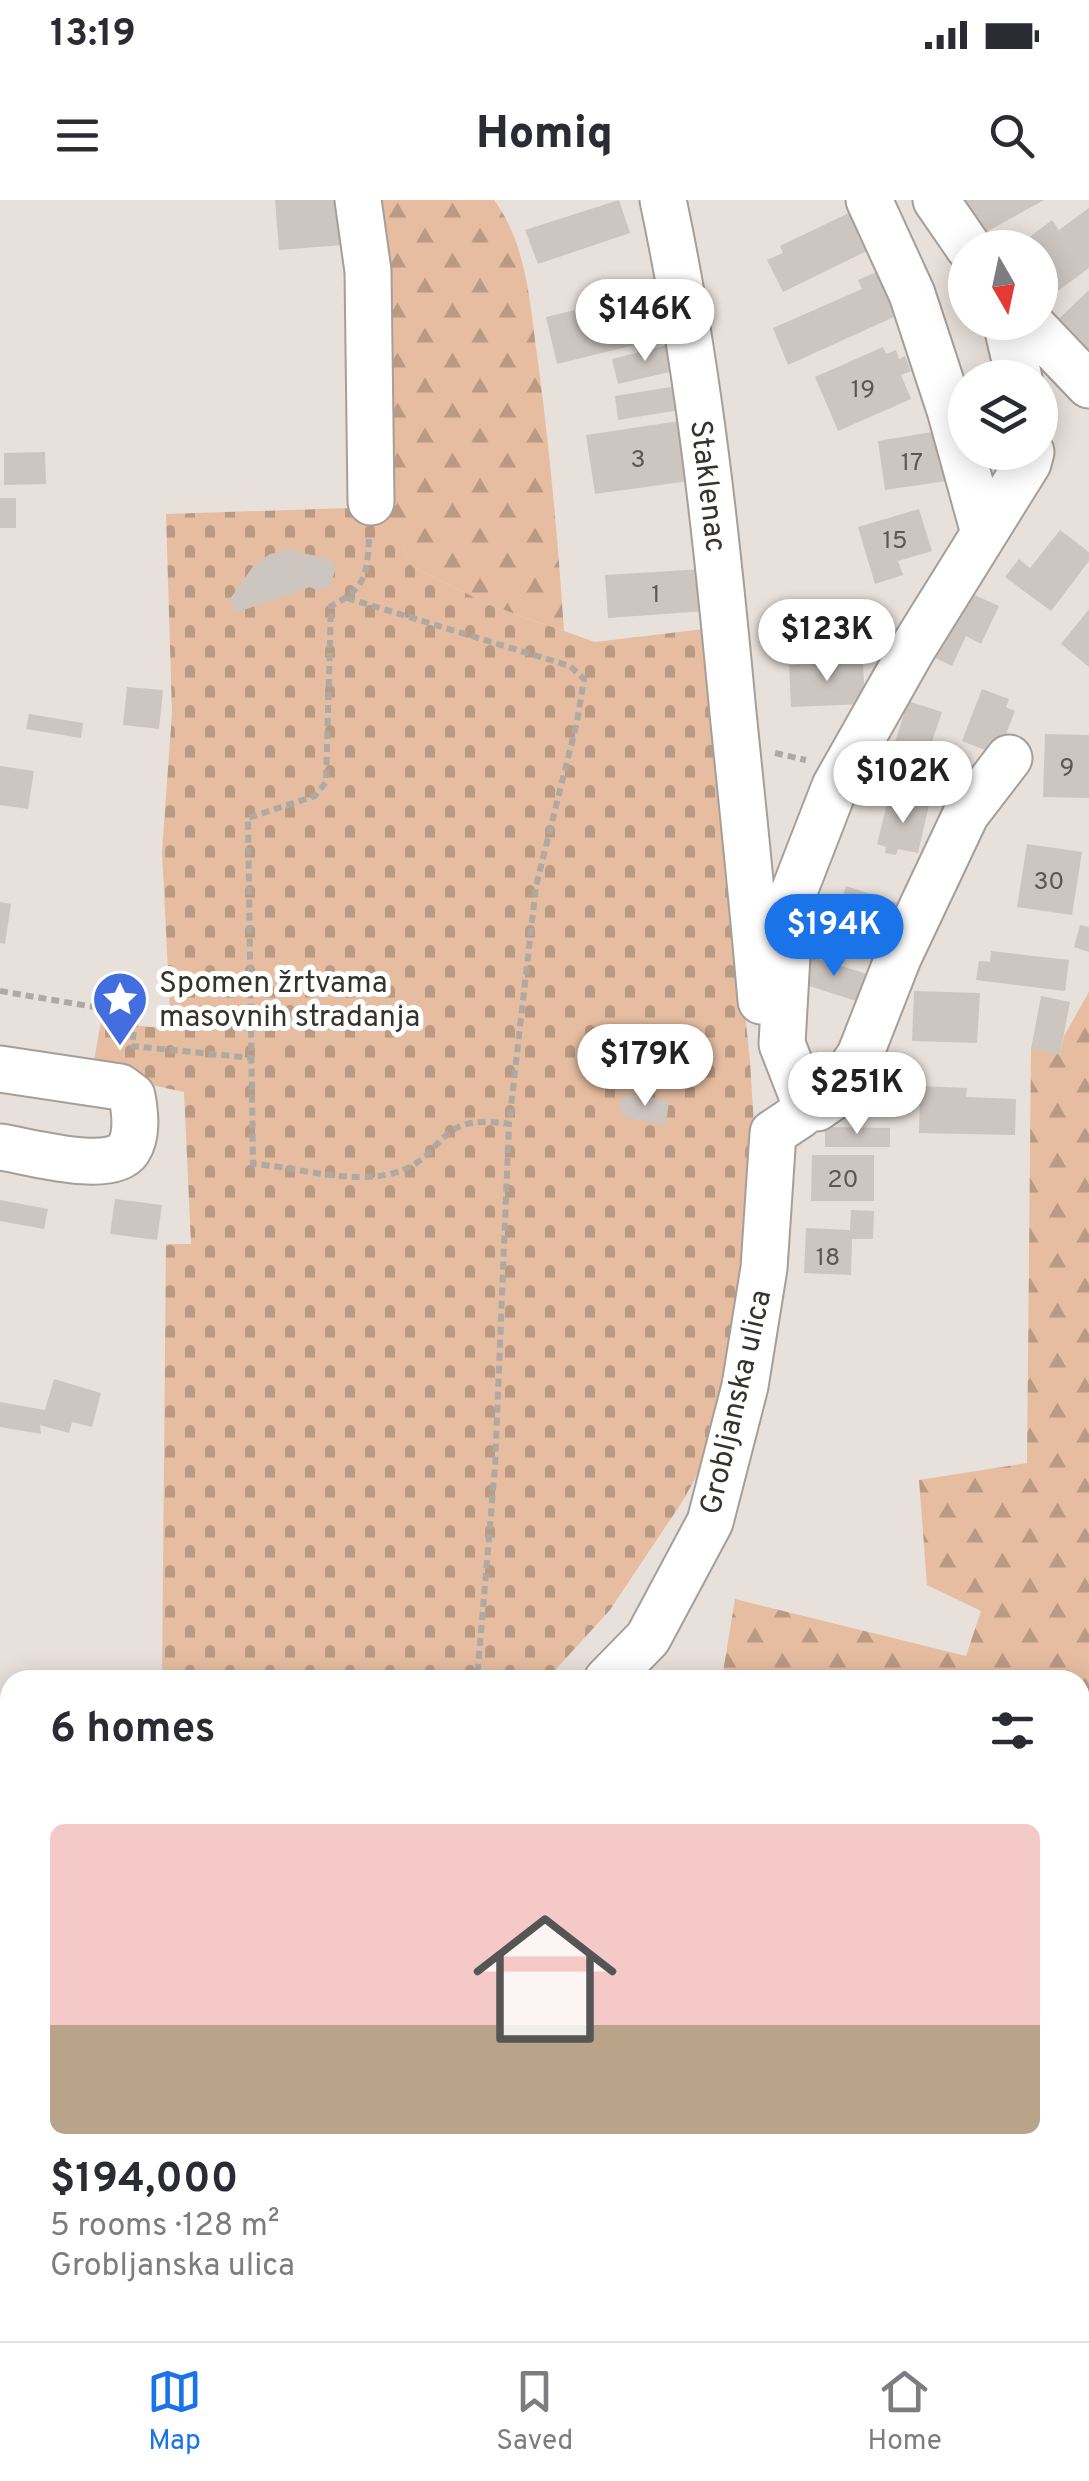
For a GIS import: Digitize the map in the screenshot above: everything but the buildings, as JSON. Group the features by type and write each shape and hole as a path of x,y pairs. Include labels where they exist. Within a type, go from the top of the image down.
{"street":[{"path":"358,200 368,271 371,502"},
{"name":"Staklenac","path":"663,200 686,319 722,585 787,1120"},
{"path":"869,200 912,294 984,533"},
{"path":"936,200 957,230"},
{"path":"1046,340 1089,385"},
{"name":"Grobljanska ulica","path":"616,1670 648,1638 710,1522 745,1386 787,1120 803,1098 782,1044 790,902 835,786 1024,470"},
{"path":"787,1120 830,1099 860,1056 898,958 966,814 1009,758"},
{"path":"0,1069 120,1086 132,1096 135,1114 134,1134 128,1149 118,1159 98,1163 0,1147"}],"path":[{"path":"371,502 366,580 332,606 326,782 316,796 248,818 253,1164 362,1177 389,1174 409,1168 443,1135 462,1124 482,1120 509,1124"},
{"path":"346,598 570,666 584,679 536,886 509,1124 494,1466 478,1670"},
{"path":"0,991 136,1014 132,1046 252,1058"}],"green space":[{"path":"358,200 494,200 505,218 521,257 530,299 550,463 564,631 492,606 413,567 382,508"},
{"path":"382,507 413,567 492,606 595,642 704,629 750,1061 759,1207 711,1451 610,1610 555,1670 162,1670 166,1244 191,1244 184,1092 92,1072 101,1022 171,1029 162,852 172,713 166,514"},
{"path":"1089,992 1089,1670 723,1670 735,1599 966,1656 981,1611 927,1585 919,1480 1027,1463 1031,1049 1060,1054 1064,1036"}],"place":[{"name":"Spomen žrtvama masovnih stradanja","path":"120,1048"}]}
